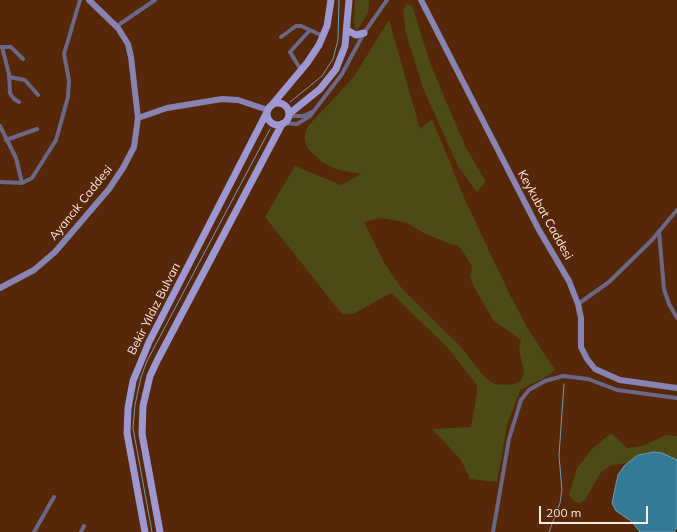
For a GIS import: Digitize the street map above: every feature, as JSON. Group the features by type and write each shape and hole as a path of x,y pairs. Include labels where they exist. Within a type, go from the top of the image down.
{"main road":[{"name":"Bekir Yıldız Bulvarı","path":"145,532 127,433 128,408 133,381 149,342 269,109 315,52 323,36 328,20 331,0"},
{"path":"160,532 142,434 144,406 150,376 283,123 288,115 320,89 333,75 344,52 349,0"},
{"path":"347,30 356,35 364,33"},
{"path":"283,123 272,123 269,119 269,109 277,103 282,104 287,108 288,115"}],"street":[{"path":"0,182 22,183 34,176 56,140 67,105 69,80 64,54 80,0"},
{"name":"Ayancık Caddesi","path":"0,288 34,270 55,252 109,189 123,168 134,147 138,118 131,57 126,40 117,26 89,0"},
{"path":"117,26 155,0"},
{"path":"283,123 294,125 300,124 309,118 342,74 364,33 387,0"},
{"name":"Keykubat Caddesi","path":"421,0 539,230 569,281 578,304 581,318 581,347 587,360 595,369 620,380 677,388"},
{"path":"281,37 297,26 323,36"},
{"path":"301,70 290,52 310,30"},
{"path":"19,102 11,95 9,77 1,47 13,48 23,59"},
{"path":"9,77 25,80 38,95"},
{"path":"138,118 167,108 218,99 238,100 269,109"},
{"path":"288,115 305,115 314,111"},
{"path":"0,126 16,158 22,183"},
{"path":"0,138 6,139 37,129"},
{"path":"578,304 609,282 659,232 677,210"},
{"path":"659,232 664,289 669,304 677,318"},
{"path":"493,532 509,439 521,400 529,390 545,381 563,376 588,379 617,390 677,398"},
{"path":"34,532 54,497"},
{"path":"81,532 84,526"}],"shaded area":[{"path":"355,0 369,0 368,13 357,30 355,29 354,21"},
{"path":"406,4 412,5 430,63 465,146 486,182 477,192 458,166 423,88 406,33 403,10"},
{"path":"389,20 420,129 432,119 466,202 510,295 528,329 555,370 544,378 520,390 507,425 497,482 470,479 461,460 432,429 471,427 477,385 448,348 391,293 353,314 342,314 265,217 295,166 341,185 361,174 338,170 322,162 308,149 305,140 305,133 308,126 353,78","holes":["381,218 405,222 426,234 458,246 461,249 472,266 470,276 472,283 493,320 521,340 519,349 524,373 521,381 515,384 505,385 495,384 486,379 459,345 403,290 384,263 364,222"]},
{"path":"611,433 627,448 643,446 666,435 677,436 677,460 658,452 649,452 638,455 627,463 612,465 601,472 585,500 580,503 574,502 569,495 577,468 592,449"}],"water":[{"path":"654,452 662,453 677,460 677,527 674,532 640,532 631,521 616,511 612,503 618,475 624,466 638,455"}],"waterway":[{"path":"290,102 322,76 333,59 338,40 339,0"},
{"path":"152,532 133,428 135,405 141,377 147,361 270,129"},
{"path":"549,532 560,503 562,490 559,456 564,384"}]}
